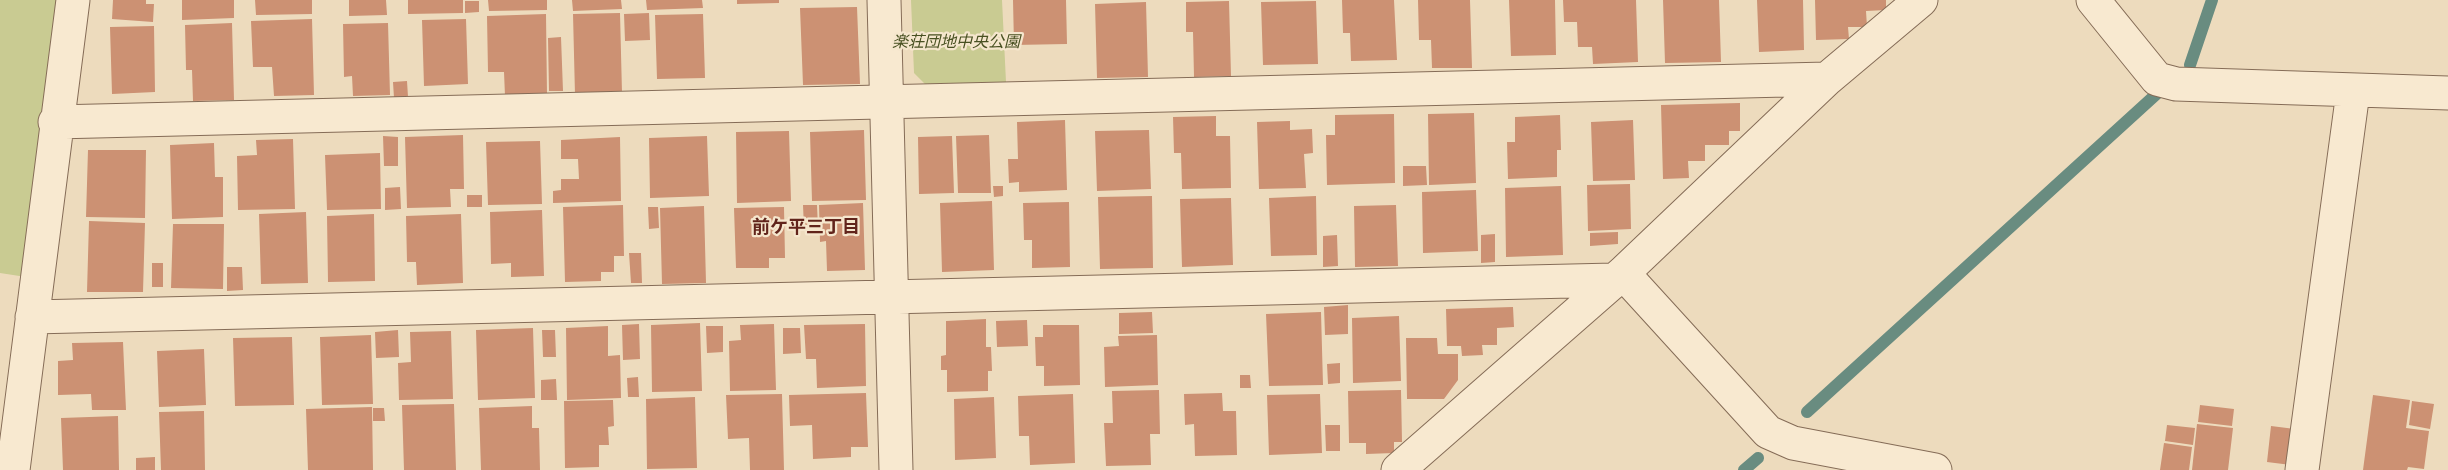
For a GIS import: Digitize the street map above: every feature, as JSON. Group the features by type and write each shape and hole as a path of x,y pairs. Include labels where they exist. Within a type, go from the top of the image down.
{"street":[{"path":"14,470 73,0"},
{"path":"884,0 896,470"},
{"path":"1398,470 1618,276 1827,79 1921,0"},
{"path":"2093,0 2157,79 2176,84 2354,92 2448,93"},
{"path":"56,122 1827,79"},
{"path":"2302,470 2354,92"},
{"path":"32,316 1618,276 1768,432 1793,443 1935,470"}],"green space":[{"path":"0,0 60,0 26,277 0,273"},
{"name":"楽荘団地中央公園","path":"911,0 1002,0 1006,82 926,85 914,73"}],"building":[{"path":"113,0 146,0 146,4 154,4 153,22 112,19"},
{"path":"182,0 234,0 234,18 182,20"},
{"path":"255,0 312,0 312,14 256,15"},
{"path":"349,0 386,0 387,15 349,16"},
{"path":"408,0 463,0 463,13 408,14"},
{"path":"488,0 547,0 547,10 489,11"},
{"path":"572,0 621,0 622,9 573,11"},
{"path":"646,0 702,0 703,8 647,10"},
{"path":"737,0 779,0 779,3 737,4"},
{"path":"1013,0 1066,0 1067,44 1014,45"},
{"path":"1342,0 1394,0 1397,60 1351,61 1350,33 1343,33"},
{"path":"1418,0 1470,0 1472,68 1432,68 1431,40 1419,40"},
{"path":"1509,0 1555,0 1556,55 1511,56"},
{"path":"1563,0 1636,0 1638,62 1593,64 1592,47 1578,47 1577,22 1564,22"},
{"path":"1663,0 1719,0 1721,62 1665,63"},
{"path":"1757,0 1803,0 1804,50 1759,52"},
{"path":"1815,0 1886,0 1886,10 1866,11 1867,27 1848,27 1849,39 1816,40"},
{"path":"465,1 479,1 479,12 465,13"},
{"path":"1229,1 1231,76 1194,77 1193,32 1186,32 1186,2"},
{"path":"1316,1 1318,64 1263,65 1261,2"},
{"path":"1146,2 1148,77 1097,78 1095,4"},
{"path":"857,7 860,84 803,85 800,8"},
{"path":"620,13 622,93 575,95 573,14"},
{"path":"649,13 650,40 625,41 624,14"},
{"path":"546,14 547,95 505,96 504,72 488,72 487,16"},
{"path":"703,14 705,78 657,79 655,15"},
{"path":"312,19 314,95 274,96 272,67 253,67 251,21"},
{"path":"466,19 468,84 424,86 422,20"},
{"path":"232,23 234,100 193,101 192,70 186,70 185,25"},
{"path":"388,23 390,95 353,96 352,76 344,77 343,24"},
{"path":"154,26 155,92 112,94 110,27"},
{"path":"561,37 563,91 549,91 548,38"},
{"path":"407,81 408,97 394,98 393,82"},
{"path":"1740,103 1740,131 1729,131 1729,145 1705,145 1705,161 1688,161 1689,178 1663,179 1661,105"},
{"path":"1474,113 1476,183 1429,185 1428,114"},
{"path":"1394,114 1395,183 1327,185 1326,135 1335,135 1335,115"},
{"path":"1560,115 1561,150 1557,150 1557,177 1508,179 1507,142 1515,142 1515,117"},
{"path":"1216,116 1216,136 1230,136 1231,188 1182,189 1181,153 1174,153 1173,117"},
{"path":"1065,120 1067,190 1019,192 1019,182 1009,183 1008,159 1018,159 1017,122"},
{"path":"1633,120 1635,180 1593,181 1591,122"},
{"path":"1290,121 1290,130 1312,129 1313,153 1304,154 1306,188 1259,189 1257,122"},
{"path":"864,130 866,200 812,201 810,132"},
{"path":"1149,130 1151,189 1097,191 1095,131"},
{"path":"789,131 791,201 737,203 736,132"},
{"path":"463,135 464,189 450,189 451,207 407,208 405,137"},
{"path":"989,135 991,193 958,193 956,136"},
{"path":"383,136 398,137 398,166 384,166"},
{"path":"707,136 709,196 650,198 649,138"},
{"path":"952,136 954,193 919,194 918,137"},
{"path":"620,137 621,201 553,203 553,191 561,190 561,179 579,179 578,159 561,159 561,140"},
{"path":"293,139 295,209 238,210 237,156 257,155 256,140"},
{"path":"540,141 542,204 488,205 486,142"},
{"path":"214,143 215,177 223,177 223,217 172,219 170,145"},
{"path":"88,150 146,150 145,218 86,217"},
{"path":"380,153 381,209 327,210 325,155"},
{"path":"1403,166 1426,166 1427,185 1403,186"},
{"path":"1630,184 1631,229 1588,231 1587,185"},
{"path":"993,186 1003,186 1003,196 994,197"},
{"path":"1561,186 1563,255 1506,257 1505,188"},
{"path":"400,187 401,209 385,210 385,188"},
{"path":"1476,190 1478,251 1423,253 1422,192"},
{"path":"467,195 482,195 482,207 467,207"},
{"path":"1152,196 1153,268 1100,269 1098,197"},
{"path":"1316,196 1317,255 1271,256 1269,198"},
{"path":"1231,198 1233,265 1182,267 1180,199"},
{"path":"992,201 994,270 942,272 940,203"},
{"path":"1069,202 1070,267 1032,268 1032,240 1024,240 1023,203"},
{"path":"863,203 865,270 827,271 826,241 820,242 819,205"},
{"path":"623,205 624,256 614,256 614,272 601,272 601,281 565,282 563,207"},
{"path":"803,205 817,205 818,228 804,228"},
{"path":"1396,205 1398,266 1355,267 1354,206"},
{"path":"704,206 706,283 662,284 660,208"},
{"path":"648,207 658,207 659,228 649,229"},
{"path":"784,207 785,258 769,258 769,268 736,268 734,208"},
{"path":"542,210 544,276 511,277 511,263 491,264 490,212"},
{"path":"306,212 308,283 261,284 259,214"},
{"path":"374,214 375,281 328,282 327,216"},
{"path":"461,214 463,283 417,285 416,262 407,262 406,216"},
{"path":"89,221 145,223 143,292 87,292"},
{"path":"173,224 224,224 223,289 171,288"},
{"path":"1618,232 1618,244 1590,246 1590,233"},
{"path":"1495,234 1495,262 1481,263 1481,235"},
{"path":"1337,235 1338,266 1323,267 1323,236"},
{"path":"629,253 641,253 642,283 631,283"},
{"path":"152,263 163,263 163,287 152,287"},
{"path":"227,267 242,267 243,290 227,291"},
{"path":"1348,305 1348,334 1325,335 1324,307"},
{"path":"1513,307 1514,327 1497,328 1497,345 1482,345 1483,355 1462,356 1461,346 1447,346 1446,309"},
{"path":"1152,312 1153,333 1119,334 1119,313"},
{"path":"1321,312 1323,385 1269,386 1266,314"},
{"path":"1399,316 1401,381 1353,383 1352,318"},
{"path":"986,319 986,347 991,347 992,371 988,371 988,391 947,392 947,370 941,370 941,356 946,355 946,321"},
{"path":"1027,320 1028,346 997,347 996,321"},
{"path":"700,323 702,391 652,392 651,325"},
{"path":"639,324 640,359 623,360 622,325"},
{"path":"774,324 776,390 730,391 729,341 741,340 740,325"},
{"path":"865,324 866,386 817,388 816,359 806,359 804,325"},
{"path":"1043,325 1079,325 1080,385 1044,386 1044,366 1036,366 1035,337 1043,337"},
{"path":"608,326 608,356 620,355 621,398 567,400 566,328"},
{"path":"706,326 723,326 723,352 707,353"},
{"path":"533,328 535,398 478,400 476,330"},
{"path":"783,328 800,328 801,353 783,354"},
{"path":"398,330 399,357 376,358 375,332"},
{"path":"542,330 555,330 556,357 543,357"},
{"path":"451,331 453,399 399,400 398,363 411,362 410,332"},
{"path":"371,335 373,404 322,405 320,337"},
{"path":"1157,335 1158,385 1105,387 1104,347 1119,346 1118,336"},
{"path":"292,337 294,405 235,406 233,338"},
{"path":"1406,338 1437,338 1438,354 1458,354 1458,380 1444,399 1407,399"},
{"path":"123,342 126,410 92,410 91,394 58,395 58,361 73,360 72,343"},
{"path":"204,349 206,405 159,407 157,351"},
{"path":"1340,363 1340,383 1328,384 1327,364"},
{"path":"1240,375 1250,375 1251,388 1240,388"},
{"path":"638,377 639,397 628,397 627,378"},
{"path":"556,379 557,400 541,400 541,380"},
{"path":"1159,390 1160,434 1150,434 1151,465 1106,466 1104,423 1113,423 1112,391"},
{"path":"1401,390 1402,442 1394,442 1394,453 1366,454 1366,443 1349,443 1348,391"},
{"path":"866,393 868,447 851,447 851,457 813,459 812,425 790,426 789,395"},
{"path":"1222,393 1223,411 1236,411 1237,455 1195,456 1194,424 1185,425 1184,394"},
{"path":"782,394 784,470 750,470 749,438 728,439 726,395"},
{"path":"1073,394 1075,463 1030,465 1029,436 1019,436 1018,396"},
{"path":"1320,394 1322,453 1269,455 1267,395"},
{"path":"2373,395 2410,400 2406,428 2429,431 2424,469 2408,467 2407,470 2363,470"},
{"path":"695,397 697,468 647,469 646,399"},
{"path":"994,397 996,458 955,460 954,399"},
{"path":"613,400 614,426 608,427 609,445 599,445 599,467 565,468 564,401"},
{"path":"2412,401 2434,404 2430,429 2409,425"},
{"path":"454,404 456,470 404,470 402,405"},
{"path":"2200,405 2234,409 2232,426 2198,422"},
{"path":"532,406 532,428 539,428 540,470 481,470 479,408"},
{"path":"372,407 373,470 308,470 306,409"},
{"path":"373,408 384,408 385,421 373,421"},
{"path":"204,411 205,470 161,470 159,412"},
{"path":"118,416 119,470 63,470 61,418"},
{"path":"2197,424 2233,428 2228,470 2192,470"},
{"path":"1325,425 1340,425 1340,451 1326,451"},
{"path":"2167,425 2195,428 2193,445 2165,441"},
{"path":"2271,426 2295,429 2291,465 2267,462"},
{"path":"2164,443 2192,447 2189,470 2160,470"},
{"path":"155,457 155,470 136,470 136,458"}],"waterway":[{"path":"2190,65 2212,0"},
{"path":"1807,412 2162,89"},
{"path":"1744,470 1758,458"}],"district":[{"name":"前ケ平三丁目","path":"806,228"}]}
